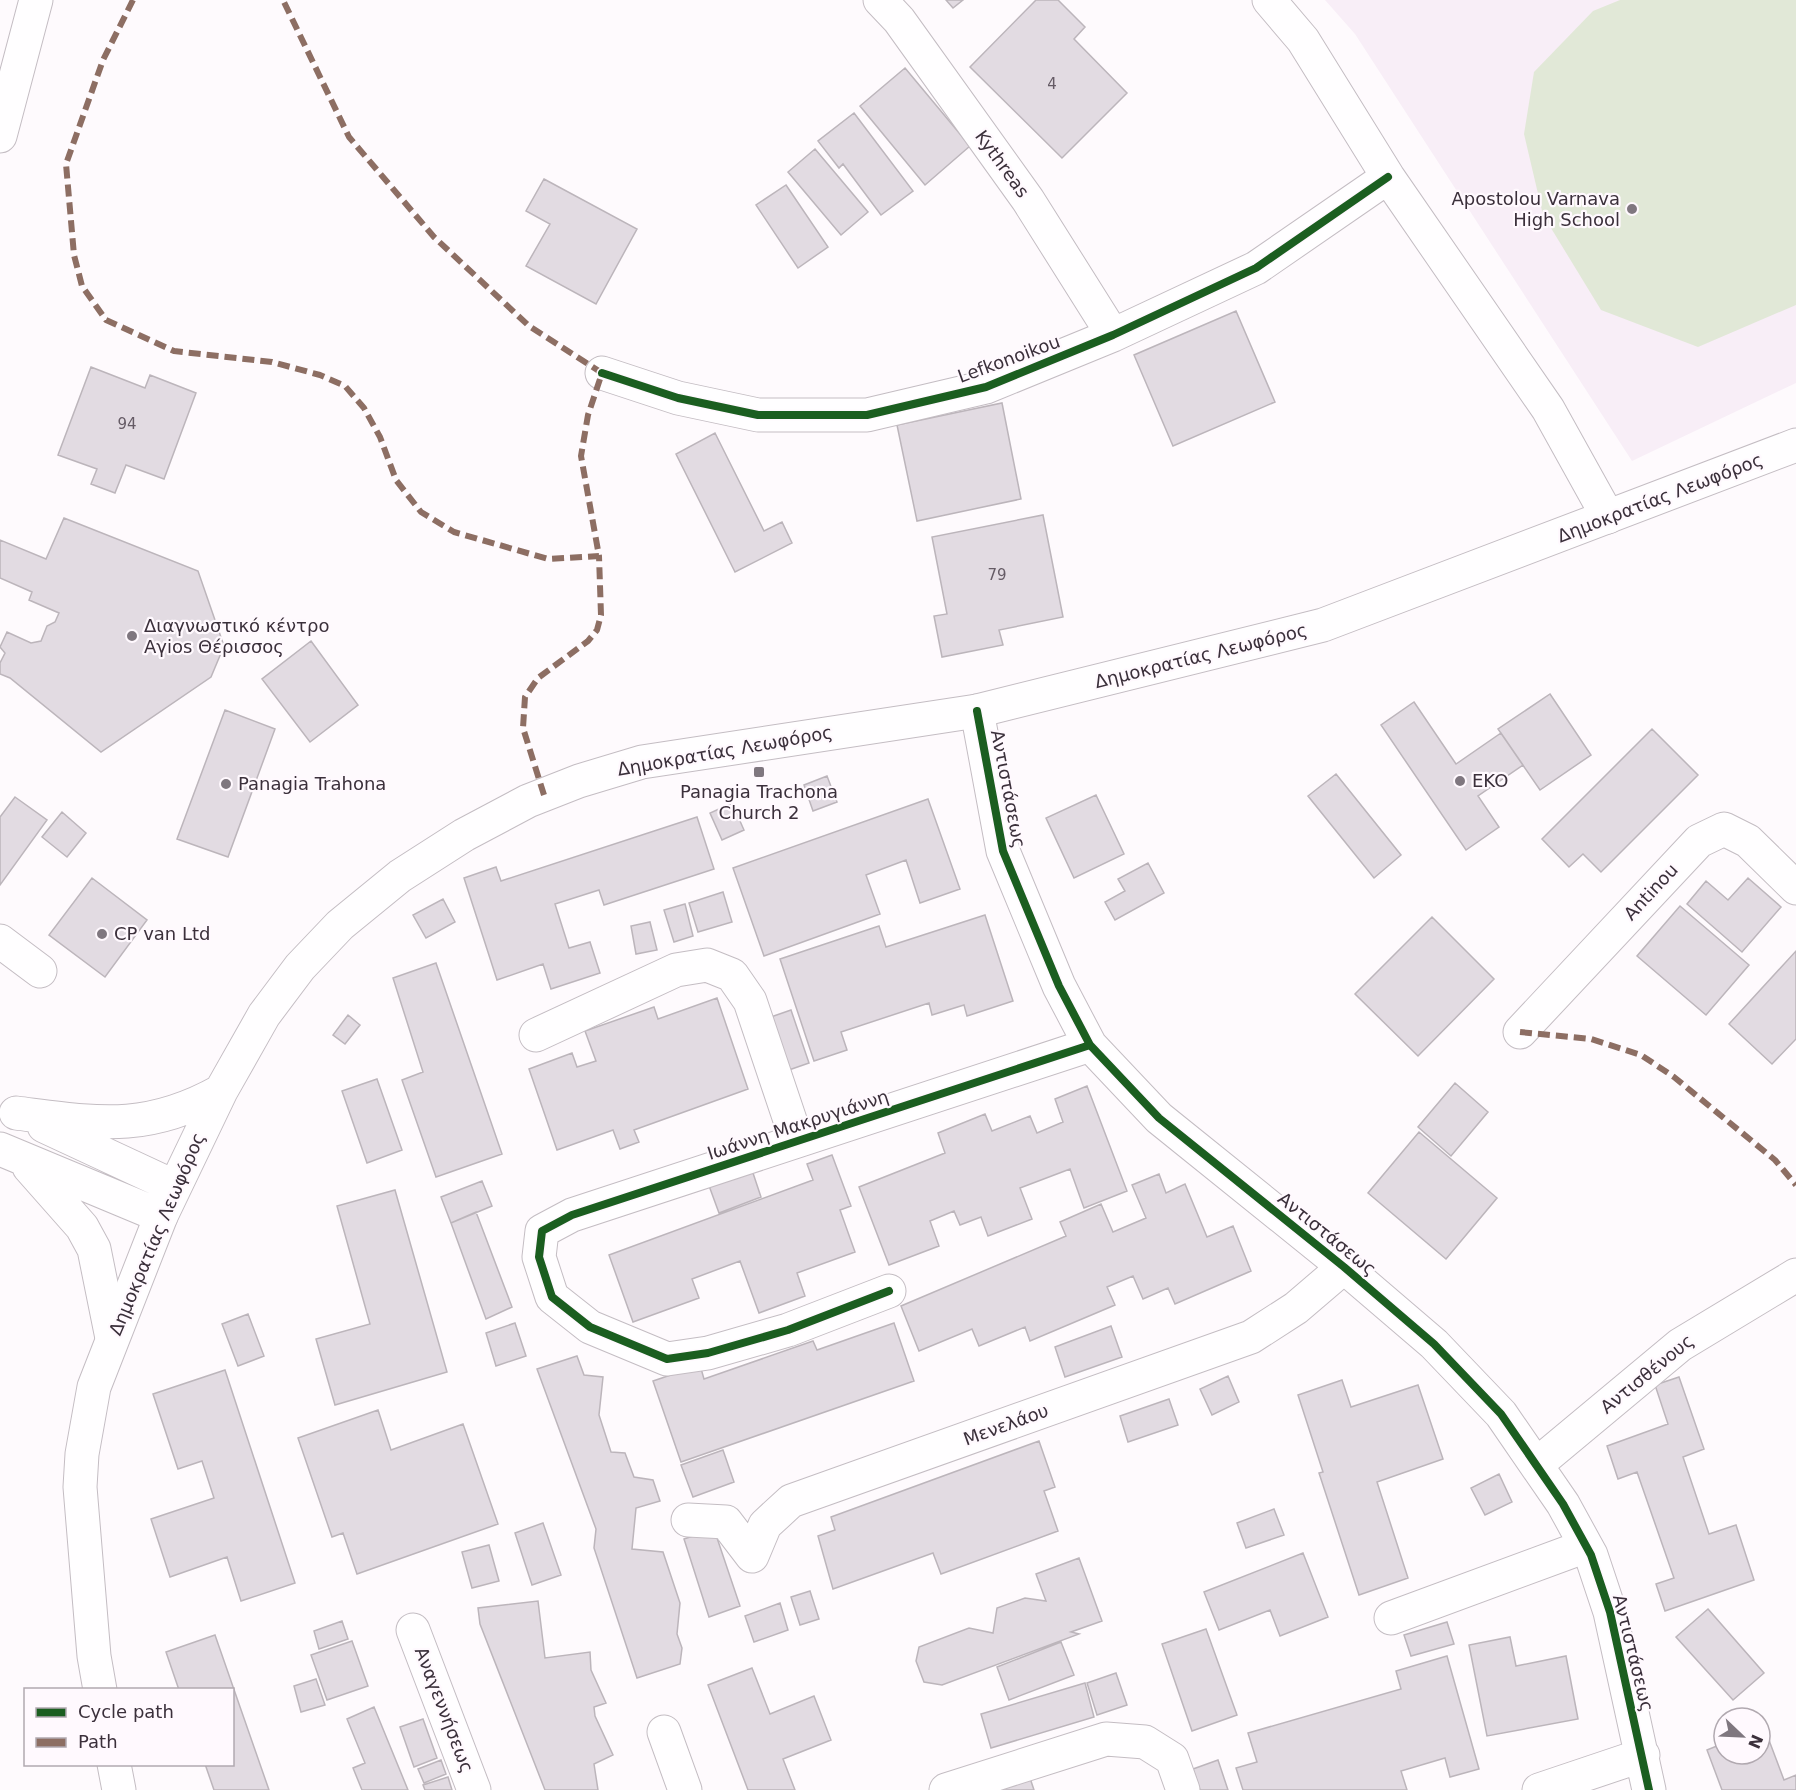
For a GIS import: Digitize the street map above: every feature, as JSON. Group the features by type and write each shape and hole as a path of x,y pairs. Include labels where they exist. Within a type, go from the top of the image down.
{"street":[{"path":"0,136 36,0"},
{"name":"Kythreas","path":"880,0 899,20 1028,200 1113,335"},
{"path":"1269,0 1303,40 1388,177 1548,409 1608,517"},
{"name":"Lefkonoikou","path":"602,373 678,398 758,415 867,415 986,387 1113,335 1256,268 1388,177"},
{"name":"Δημοκρατίας Λεωφόρος","path":"100,1688 94,1656 80,1487 82,1454 92,1396 111,1338 173,1186 221,1091 264,1016 300,967 340,925 400,876 465,835 518,806 579,781 642,762 977,711 1323,626 1796,445"},
{"name":"Αντιστάσεως","path":"977,711 1003,851 1059,986 1090,1045 1159,1118 1344,1267 1434,1344 1501,1414 1563,1504 1586,1546 1610,1612 1649,1790"},
{"name":"Antinou","path":"1520,1032 1699,841 1724,829 1748,841 1796,888"},
{"path":"0,941 40,971"},
{"path":"536,1035 676,970 707,965 732,975 750,1001 797,1141"},
{"name":"Ιωάννη Μακρυγιάννη","path":"889,1291 788,1330 708,1353 667,1359 590,1327 552,1297 539,1257 542,1231 560,1219 1090,1045"},
{"path":"8,1109 90,1123 122,1123 172,1115 191,1108 221,1091"},
{"path":"8,1109 173,1186"},
{"path":"11,1154 161,1216"},
{"path":"11,1154 64,1204 82,1227 94,1250 111,1338"},
{"name":"Μενελάου","path":"688,1520 726,1522 752,1556 765,1525 792,1501 1251,1337 1296,1308 1344,1267"},
{"name":"Αντισθένους","path":"1536,1466 1680,1345 1796,1275"},
{"path":"1390,1618 1586,1546"},
{"name":"Αναγεννήσεως","path":"413,1630 474,1790"},
{"path":"663,1732 685,1790"},
{"path":"946,1790 1106,1739 1145,1742 1172,1759 1184,1790"},
{"path":"1539,1790 1642,1755"},
{"path":"114,1766 118,1790"}],"shaded area":[{"name":"Apostolou Varnava High School","path":"1325,0 1796,0 1796,383 1632,461 1355,34"}],"green space":[{"path":"1620,0 1796,0 1796,305 1698,347 1601,310 1543,215 1524,134 1534,72 1593,11"}],"building":[{"path":"946,0 963,0 953,8"},
{"path":"1036,0 1058,0 1085,27 1074,39 1127,93 1062,158 970,67"},
{"path":"905,68 970,146 925,185 860,106"},
{"path":"854,113 913,191 881,215 843,164 839,168 818,141"},
{"path":"815,149 868,212 841,235 788,172"},
{"path":"544,179 637,229 596,304 526,266 550,224 526,211"},
{"path":"786,185 828,247 798,268 756,205"},
{"path":"1236,311 1275,402 1173,446 1134,355"},
{"path":"91,367 145,388 150,375 196,393 164,479 126,465 115,493 91,484 97,469 58,455"},
{"path":"1002,403 1021,499 917,521 897,425"},
{"path":"715,433 764,531 782,522 792,543 735,572 676,454"},
{"path":"1043,515 1063,617 999,630 1003,645 942,657 934,616 947,614 932,537"},
{"name":"Διαγνωστικό κέντρο Αγios Θέρισσος","path":"64,518 198,571 224,646 211,677 101,752 10,678 0,674 0,663 5,653 0,647 7,632 31,643 41,641 47,626 55,622 59,613 29,600 32,592 0,578 0,540 46,559"},
{"path":"311,641 358,705 310,742 262,679"},
{"path":"1550,694 1591,755 1540,790 1498,729"},
{"name":"EKO","path":"1414,702 1456,764 1501,733 1523,765 1478,796 1499,827 1466,850 1381,725"},
{"name":"Panagia Trahona","path":"225,710 275,729 228,857 177,839"},
{"path":"1652,729 1698,775 1601,872 1583,854 1569,867 1542,839"},
{"path":"1336,774 1401,855 1374,878 1308,796"},
{"path":"827,776 837,802 813,811 804,785"},
{"path":"1096,795 1124,854 1074,878 1046,818"},
{"path":"15,797 47,820 0,885 0,817"},
{"path":"928,799 960,889 920,903 906,860 866,875 880,914 764,956 733,868"},
{"path":"732,803 744,830 722,840 710,813"},
{"path":"62,812 86,833 67,857 42,837"},
{"path":"697,817 714,869 604,905 599,890 555,904 569,948 590,942 600,973 551,989 543,964 497,980 464,878 496,867 501,881"},
{"path":"1148,863 1164,893 1115,920 1105,902 1125,891 1118,879"},
{"path":"92,878 147,920 105,977 49,935"},
{"path":"1748,878 1781,907 1742,952 1687,904 1706,881 1728,900"},
{"path":"723,892 732,922 698,932 689,903"},
{"path":"443,899 455,922 426,938 413,915"},
{"path":"685,904 693,936 674,942 664,910"},
{"path":"1680,906 1749,965 1706,1015 1637,956"},
{"path":"985,915 1013,1001 967,1016 964,1005 932,1015 929,1003 841,1032 847,1050 814,1061 780,959 879,926 886,947"},
{"path":"1432,917 1494,979 1418,1056 1355,994"},
{"path":"650,922 657,950 636,954 631,926"},
{"path":"1796,951 1796,1039 1772,1064 1729,1024"},
{"path":"436,963 502,1154 436,1177 402,1080 423,1072 393,978"},
{"path":"717,998 748,1089 634,1130 639,1142 620,1149 613,1130 557,1150 529,1069 572,1053 577,1067 596,1061 585,1031 654,1007 658,1019"},
{"path":"791,1010 809,1063 786,1071 768,1018"},
{"path":"348,1015 360,1025 345,1044 333,1035"},
{"path":"377,1079 402,1150 367,1163 342,1091"},
{"path":"1455,1083 1488,1112 1451,1156 1418,1127"},
{"path":"1087,1086 1127,1191 1084,1208 1070,1169 1020,1188 1032,1219 988,1236 981,1217 960,1225 954,1211 930,1221 939,1246 889,1265 859,1187 945,1153 938,1133 985,1114 992,1131 1030,1116 1037,1133 1063,1122 1055,1099"},
{"path":"1419,1132 1497,1198 1446,1259 1368,1193"},
{"path":"832,1155 851,1206 840,1210 855,1252 797,1273 805,1296 759,1313 740,1261 692,1279 699,1298 633,1322 609,1255 813,1180 807,1164"},
{"path":"751,1167 761,1197 719,1213 708,1183"},
{"path":"1159,1174 1166,1193 1185,1184 1207,1237 1233,1226 1251,1271 1175,1304 1168,1288 1143,1299 1133,1276 1107,1287 1115,1305 1030,1341 1025,1327 979,1346 972,1329 919,1351 901,1306 1066,1236 1060,1222 1101,1204 1113,1232 1146,1218 1132,1185"},
{"path":"482,1181 492,1206 451,1223 441,1197"},
{"path":"395,1190 447,1372 335,1405 316,1339 370,1324 337,1206"},
{"path":"476,1212 512,1307 486,1319 451,1223"},
{"path":"248,1314 264,1356 238,1366 222,1324"},
{"path":"515,1323 526,1356 496,1366 486,1333"},
{"path":"894,1323 914,1381 681,1462 653,1381 700,1365 704,1379 813,1341 817,1350"},
{"path":"1111,1326 1122,1357 1065,1377 1055,1347"},
{"path":"577,1356 584,1375 603,1377 599,1415 611,1452 625,1453 634,1477 653,1480 660,1501 636,1508 632,1549 663,1552 680,1603 677,1634 682,1648 680,1664 637,1678 594,1548 596,1529 537,1369"},
{"path":"225,1370 295,1583 241,1601 227,1557 170,1577 151,1519 214,1498 202,1461 178,1469 153,1394"},
{"path":"1228,1376 1239,1402 1212,1415 1200,1389"},
{"path":"1679,1377 1704,1449 1683,1457 1709,1534 1736,1525 1754,1580 1665,1611 1656,1584 1674,1578 1637,1472 1618,1479 1607,1446 1668,1424 1655,1385"},
{"path":"1342,1380 1351,1407 1418,1385 1443,1459 1377,1482 1408,1578 1359,1595 1319,1473 1323,1472 1298,1395"},
{"path":"1169,1399 1178,1425 1128,1442 1120,1416"},
{"path":"378,1410 391,1450 463,1424 498,1524 357,1574 343,1533 332,1537 298,1438"},
{"path":"1039,1441 1055,1487 1044,1491 1058,1531 941,1574 933,1553 833,1589 818,1536 835,1530 831,1517"},
{"path":"723,1450 734,1482 693,1497 681,1465"},
{"path":"1499,1474 1512,1502 1485,1515 1471,1488"},
{"path":"1274,1509 1284,1535 1246,1548 1237,1523"},
{"path":"543,1523 561,1575 532,1585 515,1533"},
{"path":"714,1529 740,1606 709,1617 684,1539"},
{"path":"489,1545 499,1581 472,1588 462,1552"},
{"path":"1303,1553 1328,1617 1280,1636 1270,1610 1219,1630 1204,1592"},
{"path":"1079,1558 1102,1621 1071,1632 1079,1634 942,1685 924,1682 916,1661 919,1647 969,1628 993,1633 997,1608 1025,1598 1046,1601 1036,1574"},
{"path":"810,1591 819,1619 800,1625 791,1597"},
{"path":"538,1601 545,1658 590,1652 591,1670 606,1703 594,1707 595,1716 613,1755 594,1764 598,1790 545,1790 480,1624 478,1608"},
{"path":"780,1603 788,1630 754,1642 745,1616"},
{"path":"1708,1609 1764,1673 1733,1700 1676,1637"},
{"path":"342,1621 348,1639 319,1649 314,1631"},
{"path":"1447,1622 1454,1644 1411,1656 1404,1635"},
{"path":"1206,1629 1237,1715 1192,1731 1162,1644"},
{"path":"215,1635 233,1688 178,1688 166,1652"},
{"path":"1510,1637 1516,1666 1566,1656 1578,1719 1487,1736 1469,1645"},
{"path":"352,1641 368,1686 327,1700 311,1655"},
{"path":"1061,1642 1074,1675 1009,1700 997,1667"},
{"path":"1447,1656 1479,1769 1450,1777 1445,1758 1401,1771 1407,1790 1243,1790 1236,1768 1257,1762 1248,1733 1401,1689 1396,1671"},
{"path":"752,1668 770,1714 814,1696 831,1740 783,1759 795,1790 748,1790 708,1685"},
{"path":"1116,1673 1127,1705 1097,1715 1087,1683"},
{"path":"316,1679 325,1705 301,1712 294,1686"},
{"path":"1085,1683 1094,1717 991,1748 981,1714"},
{"path":"234,1690 269,1790 214,1790 206,1766 234,1766"},
{"path":"374,1707 408,1790 362,1790 353,1768 365,1763 347,1719"},
{"path":"423,1719 437,1758 414,1767 400,1727"},
{"path":"1712,1748 1712,1763 1707,1750"},
{"path":"1772,1748 1784,1780 1796,1775 1796,1790 1722,1790 1713,1766 1772,1766"},
{"path":"441,1760 446,1774 424,1783 418,1769"},
{"path":"1218,1760 1228,1790 1200,1790 1193,1769"},
{"path":"448,1777 452,1790 425,1790 423,1785"},
{"path":"1030,1778 1034,1790 995,1790"}],"marked path":[{"path":"133,0 103,60 66,164 74,255 82,286 106,320 174,351 272,362 320,375 345,386 364,408 380,437 396,480 421,512 454,532 548,559 599,556 581,456 588,415 602,373 529,326 434,237 349,137 283,0"},
{"path":"544,795 523,728 525,697 538,678 588,641 597,630 601,615 599,556"},
{"path":"1520,1032 1591,1039 1641,1055 1674,1077 1775,1160 1796,1185"}],"cycle path":[{"path":"602,373 678,398 758,415 867,415 986,387 1113,335 1256,268 1388,177"},
{"path":"977,711 1003,851 1059,986 1090,1045 1159,1118 1344,1267 1434,1344 1501,1414 1563,1504 1591,1555 1610,1612 1649,1790"},
{"path":"889,1291 788,1330 708,1353 667,1359 590,1327 552,1297 539,1257 542,1231 572,1215 1090,1045"}],"place":[{"name":"Apostolou Varnava High School","path":"1632,209"},
{"name":"Διαγνωστικό κέντρο Αγios Θέρισσος","path":"132,636"},
{"name":"Panagia Trachona Church 2","path":"759,772"},
{"name":"EKO","path":"1460,781"},
{"name":"Panagia Trahona","path":"226,784"},
{"name":"CP van Ltd","path":"102,934"}]}
